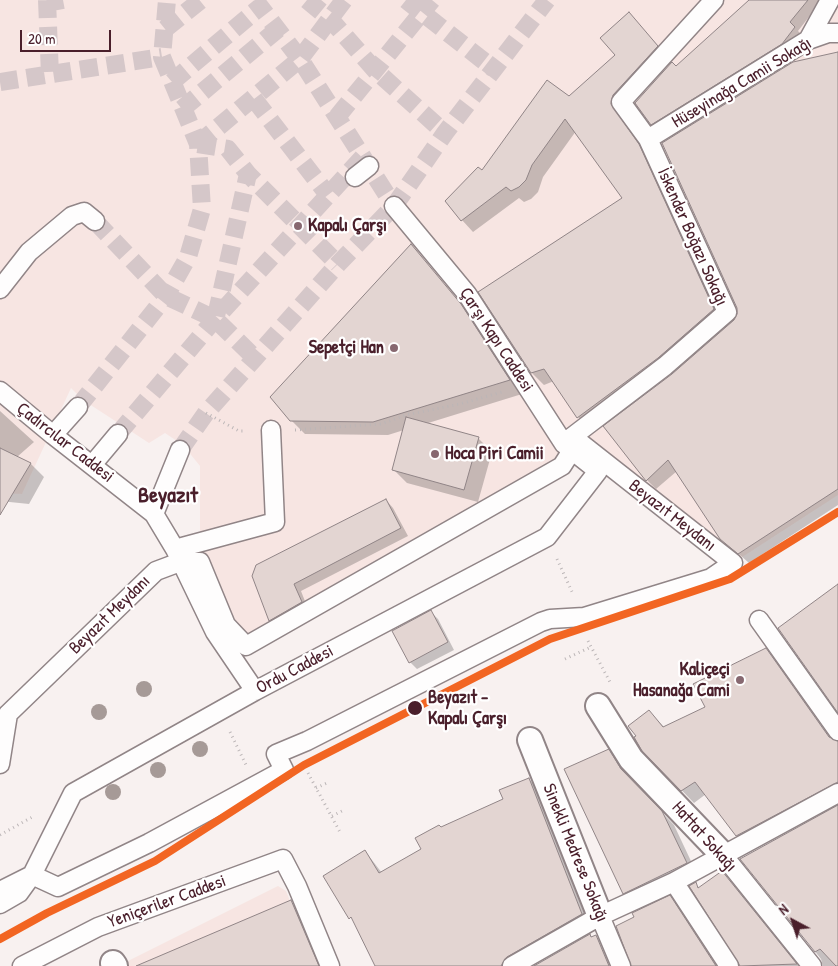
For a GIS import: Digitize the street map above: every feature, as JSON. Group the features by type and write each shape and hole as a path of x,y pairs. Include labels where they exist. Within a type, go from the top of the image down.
{"street":[{"name":"İskender Boğazı Sokağı","path":"568,447 727,312 648,139 621,102 714,0"},
{"path":"808,40 830,0"},
{"name":"Hüseyinağa Camii Sokağı","path":"648,139 808,40 828,33 838,33"},
{"name":"Çarşı Kapı Caddesi","path":"394,206 467,294 568,447 598,471"},
{"path":"0,289 29,252 72,216 84,212 95,221"},
{"name":"Çadırcılar Caddesi","path":"0,391 154,514"},
{"path":"53,435 78,407"},
{"name":"Beyazıt Meydanı","path":"0,764 8,714 156,571 177,555 276,522 271,430"},
{"path":"92,465 118,434"},
{"name":"Beyazıt Meydanı","path":"32,875 58,887 149,843 284,770 276,754 307,741 542,622 550,619 584,617 711,578 733,563 578,441 568,447"},
{"path":"177,555 200,562 226,625 246,646 562,466 568,447"},
{"path":"180,450 154,514 177,555 214,632 255,691"},
{"name":"Ordu Caddesi","path":"0,904 19,893 32,875 73,793 255,691 547,537 598,471"},
{"path":"759,620 838,731"},
{"name":"Hattat Sokağı","path":"606,697 631,759 723,855 808,964"},
{"name":"Sinekli Medrese Sokağı","path":"530,740 621,966"},
{"path":"512,966 600,916 674,882 838,793"},
{"name":"Yeniçeriler Caddesi","path":"22,966 53,948 98,927 283,858 297,886 330,966"},
{"path":"0,891 32,875"},
{"path":"674,882 729,966"}],"path":[{"path":"206,413 239,431 380,424 406,415 460,404 526,385"},
{"path":"547,537 584,617 580,626 591,647 606,697"},
{"path":"565,659 591,647"},
{"path":"316,788 327,783"},
{"path":"332,816 344,810"}],"shaded area":[{"path":"0,0 838,0 838,495 733,563 578,442 562,466 246,646 200,562 200,466 183,445 165,433 149,443 83,400 71,388 22,494 0,493"},
{"path":"278,886 286,891 316,966 118,966"}],"building":[{"path":"749,0 808,0 790,22 795,27 782,44 651,125 635,103 672,62 676,66"},
{"path":"629,12 658,46 613,95 611,104 639,144 714,309 658,358 577,418 544,369 531,373 478,292 622,198 565,119 532,165 526,180 519,187 511,191 506,187 461,221 445,201 478,167 482,170 547,80 569,96 615,55 600,38"},
{"path":"838,52 838,489 738,554 720,539 668,460 646,481 603,426 672,374 734,320 737,314 737,308 662,143 793,62"},
{"path":"411,244 461,304 510,380 373,422 290,421 270,397"},
{"name":"Hoca Piri Camii","path":"406,417 479,437 464,490 392,470"},
{"path":"0,448 31,463 0,515"},
{"path":"386,499 401,528 294,584 302,602 269,621 252,576 256,565"},
{"path":"838,584 838,713 778,628"},
{"path":"431,610 448,642 409,663 392,631"},
{"path":"766,648 829,737 838,741 838,782 736,836 695,782 681,791 642,751 634,737 636,736 628,726 649,710 663,727 705,707 693,684"},
{"path":"609,749 621,769 662,811 687,863 623,894 564,769"},
{"path":"529,778 582,914 507,957 501,966 375,966 351,917 349,919 323,876 365,850 379,873 421,849 415,838 439,825 441,827 503,799 499,790"},
{"path":"838,805 838,966 836,966 820,949 815,952 740,859"},
{"path":"722,871 797,964 740,966 689,886 696,882 698,888"},
{"path":"670,895 716,966 631,966 616,926 634,917 632,913"},
{"path":"291,900 319,966 136,966"},
{"path":"590,934 591,937 596,935 609,966 534,966"}],"tunnel":[{"path":"47,0 50,75"},
{"path":"47,3 63,0"},
{"path":"78,407 166,296 188,257 202,209 198,144 162,57 167,0"},
{"path":"165,29 201,0"},
{"path":"255,0 300,59 394,206"},
{"path":"307,0 330,19 375,70 445,133"},
{"path":"198,144 300,59 344,0"},
{"path":"406,0 494,69"},
{"path":"337,117 432,0"},
{"path":"180,450 206,413 338,264 394,206 445,133 547,0"},
{"path":"172,82 260,7"},
{"path":"182,109 278,29"},
{"path":"0,82 162,57"},
{"path":"254,99 328,195"},
{"path":"198,144 228,149 248,174 338,264"},
{"path":"118,434 215,319 363,157"},
{"path":"216,316 248,174"},
{"path":"95,221 166,296 215,319 255,358"}],"transit line":[{"path":"0,939 47,913 155,861 304,765 550,639 730,579 838,512"}],"place":[{"name":"Kapalı Çarşı","path":"298,226"},
{"name":"Sepetçi Han","path":"394,348"},
{"name":"Hoca Piri Camii","path":"435,454"},
{"name":"Kaliçeçi Hasanağa Cami","path":"740,680"},
{"name":"Beyazıt - Kapalı Çarşı","path":"415,708"}],"district":[{"name":"Beyazıt","path":"168,496"}]}
